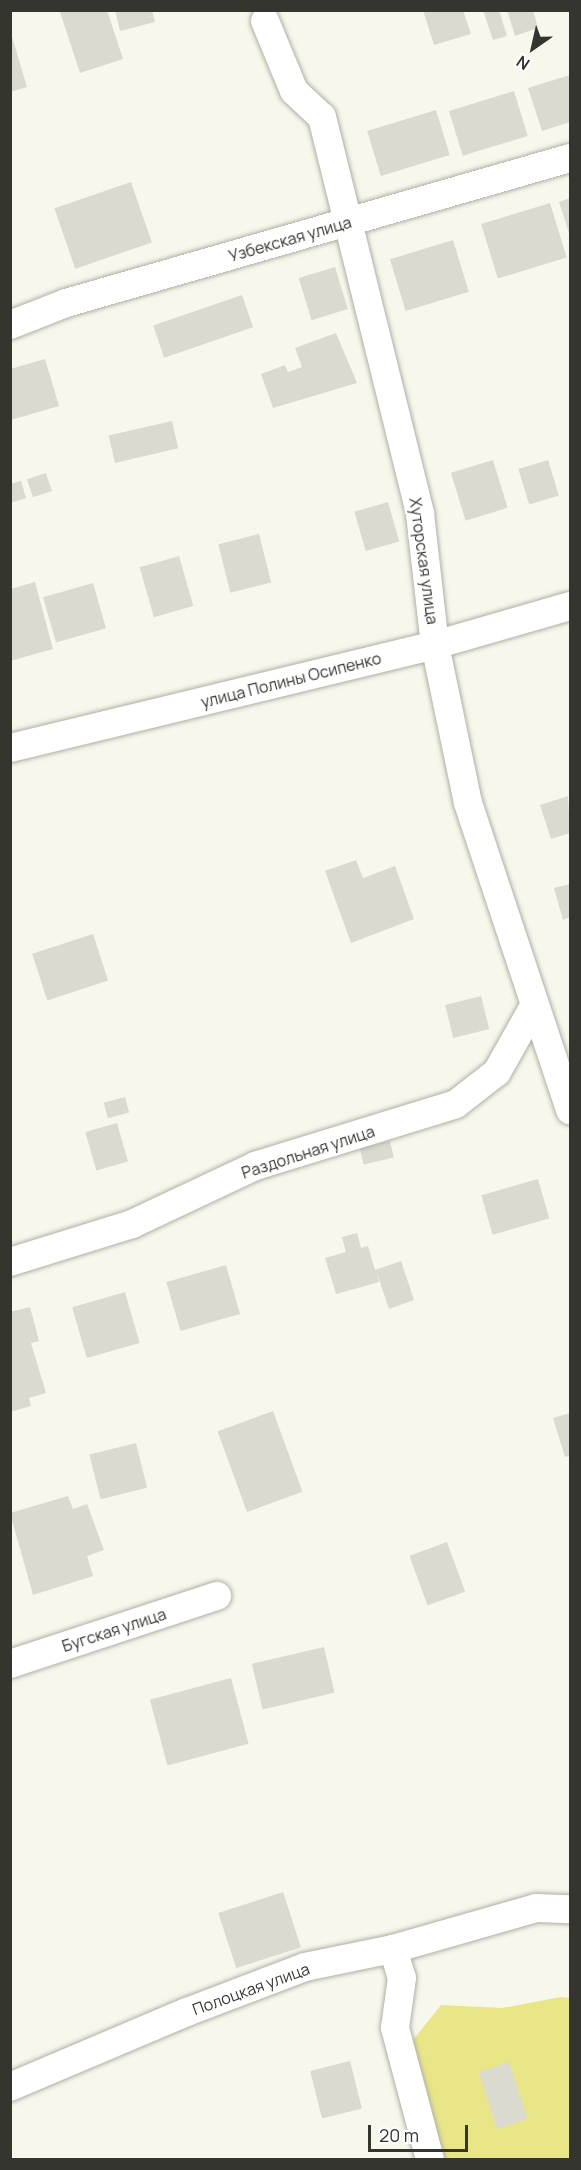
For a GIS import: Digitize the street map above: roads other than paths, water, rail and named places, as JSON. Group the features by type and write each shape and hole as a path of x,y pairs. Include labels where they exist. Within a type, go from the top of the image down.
{"street":[{"name":"Хуторская улица","path":"265,21 294,91 322,117 350,222 420,514 435,645 468,803 533,1008 568,1098"},
{"name":"Узбекская улица","path":"10,326 66,303 570,158"},
{"name":"улица Полины Осипенко","path":"10,748 435,645 570,606"},
{"name":"Раздольная улица","path":"10,1262 132,1224 255,1167 456,1104 497,1072 533,1008"},
{"name":"Бугская улица","path":"10,1664 217,1596"},
{"name":"Полоцкая улица","path":"10,2087 187,2012 305,1967 393,1949 536,1908 570,1909"},
{"path":"393,1949 402,1978 395,2028 430,2160"}]}
